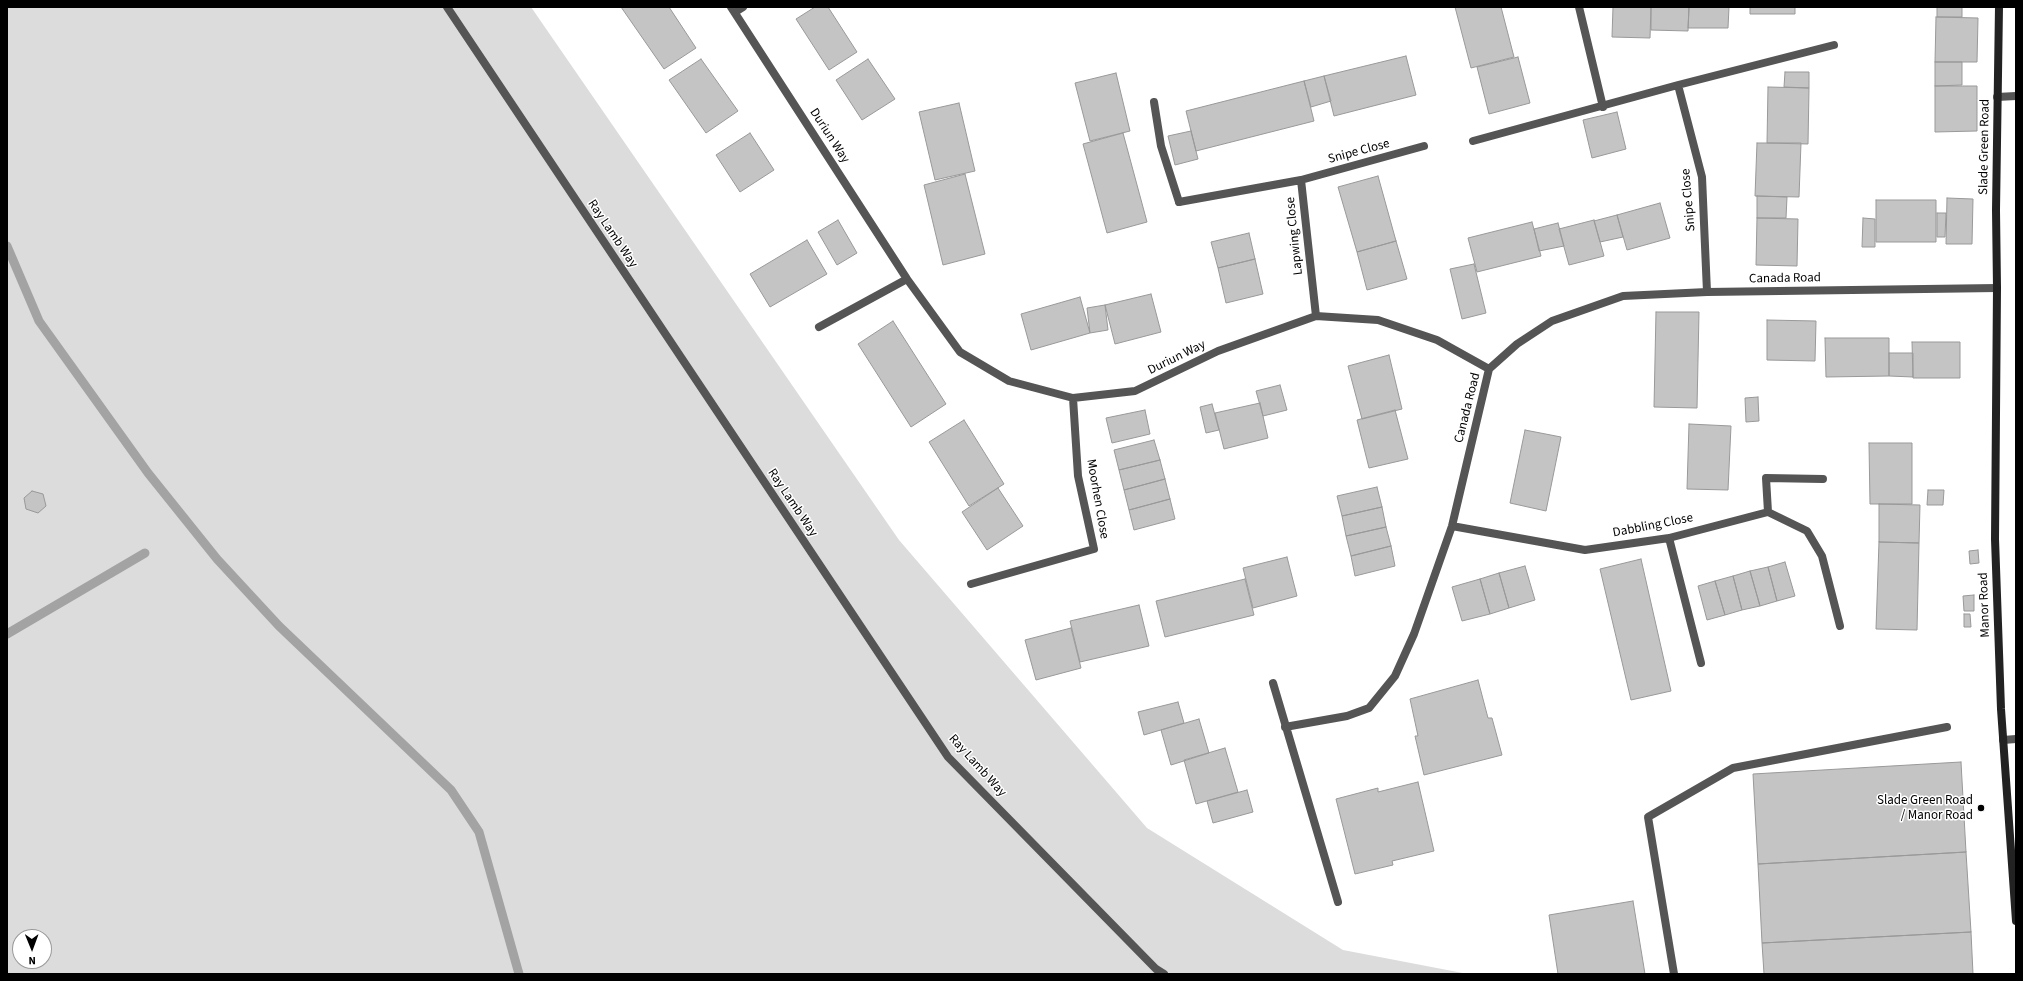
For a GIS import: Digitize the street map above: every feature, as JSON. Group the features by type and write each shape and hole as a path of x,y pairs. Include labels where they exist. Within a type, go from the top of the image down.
{"street":[{"name":"Ray Lamb Way","path":"446,7 948,757 1156,969 1164,974"},
{"path":"733,10 743,7"},
{"path":"1579,7 1603,107"},
{"name":"Slade Green Road","path":"1997,288 1996,210 1999,7"},
{"name":"Duriun Way","path":"733,10 907,279 960,352 1009,381 1073,398 1135,391 1218,351 1316,316 1378,320 1436,340 1490,369"},
{"path":"1473,141 1603,107 1678,85 1834,45"},
{"name":"Snipe Close","path":"1678,85 1702,177 1707,292"},
{"path":"1997,97 2016,96"},
{"name":"Lapwing Close","path":"1154,102 1161,146 1179,202 1301,180 1316,316"},
{"name":"Snipe Close","path":"1301,180 1424,146"},
{"path":"819,327 907,279"},
{"name":"Canada Road","path":"1285,727 1347,716 1369,708 1394,676 1414,634 1452,526 1490,369 1517,344 1552,321 1623,296 1707,292 1997,288"},
{"name":"Manor Road","path":"1997,288 1995,539 2003,740 2016,921"},
{"name":"Moorhen Close","path":"971,584 1094,549 1078,476 1073,398"},
{"path":"1823,478 1766,478 1768,512 1807,531 1822,556 1840,626"},
{"name":"Dabbling Close","path":"1452,526 1585,550 1669,538 1768,512"},
{"path":"1669,538 1701,663"},
{"path":"1274,683 1285,727 1338,902"},
{"path":"1674,974 1648,817 1733,768 1947,727"},
{"path":"2003,740 2016,739"}],"shaded area":[{"path":"7,7 531,7 899,540 1147,828 1343,950 1468,974 7,974"}],"building":[{"path":"621,7 669,7 696,48 664,69"},
{"path":"815,7 828,7 857,52 829,70 796,19"},
{"path":"1455,7 1501,7 1514,57 1471,68"},
{"path":"1613,7 1651,7 1650,38 1612,37"},
{"path":"1651,7 1689,7 1688,31 1651,30"},
{"path":"1689,7 1729,7 1728,28 1688,28"},
{"path":"1750,7 1795,7 1795,14 1750,14"},
{"path":"1937,7 1962,7 1962,17 1937,17"},
{"path":"1936,17 1978,18 1977,62 1935,62"},
{"path":"1406,56 1416,95 1334,116 1324,76"},
{"path":"1518,57 1530,103 1489,114 1477,67"},
{"path":"701,59 738,111 706,133 669,80"},
{"path":"868,59 895,99 862,120 836,80"},
{"path":"1935,62 1962,62 1962,85 1935,86"},
{"path":"1785,72 1809,72 1809,88 1784,87"},
{"path":"1116,73 1130,131 1090,141 1075,83"},
{"path":"1324,76 1331,101 1311,107 1304,81"},
{"path":"1304,81 1314,121 1196,151 1186,111"},
{"path":"1935,86 1977,86 1977,131 1935,132"},
{"path":"1768,87 1809,88 1808,144 1767,143"},
{"path":"959,103 975,171 935,180 919,112"},
{"path":"1617,112 1626,149 1592,158 1583,120"},
{"path":"1191,131 1198,159 1175,165 1168,136"},
{"path":"750,133 774,170 740,192 716,155"},
{"path":"1123,133 1147,222 1107,233 1083,144"},
{"path":"1757,143 1801,143 1799,197 1755,196"},
{"path":"965,174 985,254 943,265 924,185"},
{"path":"1378,176 1396,241 1357,252 1338,187"},
{"path":"1757,196 1787,197 1786,218 1757,218"},
{"path":"1947,198 1973,199 1972,244 1946,244"},
{"path":"1876,200 1936,200 1936,242 1876,242"},
{"path":"1660,203 1670,238 1627,250 1617,215"},
{"path":"1937,213 1946,213 1945,237 1937,237"},
{"path":"1617,215 1623,237 1600,242 1594,221"},
{"path":"1757,218 1798,219 1797,266 1756,265"},
{"path":"1863,218 1875,219 1875,247 1862,247"},
{"path":"838,220 857,253 837,265 818,232"},
{"path":"1594,220 1604,256 1569,265 1559,229"},
{"path":"1532,222 1541,256 1477,272 1468,238"},
{"path":"1558,223 1564,246 1539,251 1534,229"},
{"path":"1249,233 1255,259 1218,268 1211,242"},
{"path":"807,240 827,274 770,307 750,274"},
{"path":"1396,241 1407,279 1367,290 1357,252"},
{"path":"1255,259 1263,294 1226,303 1218,268"},
{"path":"1474,264 1486,313 1462,319 1450,269"},
{"path":"1151,294 1161,332 1115,344 1105,305"},
{"path":"1080,297 1090,333 1031,350 1021,314"},
{"path":"1105,305 1108,330 1090,333 1087,308"},
{"path":"1656,312 1699,312 1697,408 1654,407"},
{"path":"1767,320 1816,321 1815,361 1767,360"},
{"path":"893,321 946,404 911,427 858,344"},
{"path":"1825,338 1889,338 1889,376 1826,377"},
{"path":"1912,342 1960,342 1960,378 1913,378"},
{"path":"1889,353 1913,353 1913,377 1889,376"},
{"path":"1389,355 1402,409 1362,419 1348,366"},
{"path":"1280,385 1287,410 1263,416 1256,391"},
{"path":"1758,397 1759,421 1746,422 1745,398"},
{"path":"1260,403 1268,438 1224,449 1215,413"},
{"path":"1212,404 1219,430 1206,433 1200,407"},
{"path":"1145,410 1150,434 1112,443 1106,418"},
{"path":"1395,410 1408,459 1369,468 1357,420"},
{"path":"964,420 1004,484 969,506 929,442"},
{"path":"1689,424 1731,426 1728,490 1687,489"},
{"path":"1525,430 1561,437 1546,511 1510,503"},
{"path":"1154,440 1160,460 1119,470 1114,450"},
{"path":"1869,443 1912,443 1912,504 1870,504"},
{"path":"1160,460 1165,479 1124,490 1119,470"},
{"path":"1165,479 1170,499 1129,510 1124,490"},
{"path":"1377,487 1382,507 1342,516 1337,496"},
{"path":"998,488 1023,526 987,550 962,512"},
{"path":"1928,490 1944,490 1943,505 1927,505"},
{"path":"32,491 43,494 46,506 38,513 26,509 24,498"},
{"path":"1170,499 1175,519 1134,530 1129,510"},
{"path":"1879,504 1920,505 1919,543 1879,542"},
{"path":"1382,507 1386,527 1346,536 1342,516"},
{"path":"1386,527 1391,546 1351,556 1346,536"},
{"path":"1879,542 1919,543 1917,630 1876,629"},
{"path":"1391,546 1395,566 1355,576 1351,556"},
{"path":"1978,550 1979,563 1970,564 1969,551"},
{"path":"1287,557 1297,596 1253,608 1243,568"},
{"path":"1641,559 1671,691 1631,700 1600,569"},
{"path":"1785,562 1795,596 1777,601 1768,567"},
{"path":"1525,566 1535,600 1509,608 1499,573"},
{"path":"1768,567 1777,601 1760,606 1750,571"},
{"path":"1750,571 1760,606 1742,610 1733,576"},
{"path":"1499,573 1509,608 1490,614 1480,579"},
{"path":"1733,576 1742,610 1725,615 1715,581"},
{"path":"1245,579 1254,615 1165,637 1156,601"},
{"path":"1480,579 1490,614 1462,621 1452,587"},
{"path":"1715,581 1725,615 1707,620 1698,586"},
{"path":"1974,595 1974,611 1964,611 1963,596"},
{"path":"1139,605 1149,646 1080,662 1070,621"},
{"path":"1964,614 1970,614 1971,627 1964,627"},
{"path":"1071,628 1081,668 1036,680 1025,640"},
{"path":"1478,680 1488,718 1492,718 1502,755 1424,775 1415,736 1418,736 1410,699"},
{"path":"1178,702 1184,723 1144,735 1138,712"},
{"path":"1199,719 1209,753 1171,765 1161,730"},
{"path":"1225,748 1238,792 1196,804 1184,760"},
{"path":"1961,762 1966,852 1758,864 1753,774"},
{"path":"1418,782 1434,851 1392,861 1393,865 1355,874 1336,799 1378,788 1378,792"},
{"path":"1247,790 1253,812 1213,823 1207,801"},
{"path":"1966,852 1971,932 1762,943 1758,864"},
{"path":"1633,901 1645,974 1558,974 1549,915"},
{"path":"1971,932 1973,974 1764,974 1762,943"}],"waterway":[{"path":"7,246 39,321 148,473 217,559 279,626 451,790 479,832 519,974"},
{"path":"7,634 145,553"}],"place":[{"name":"Slade Green Road / Manor Road","path":"1981,808"}]}
